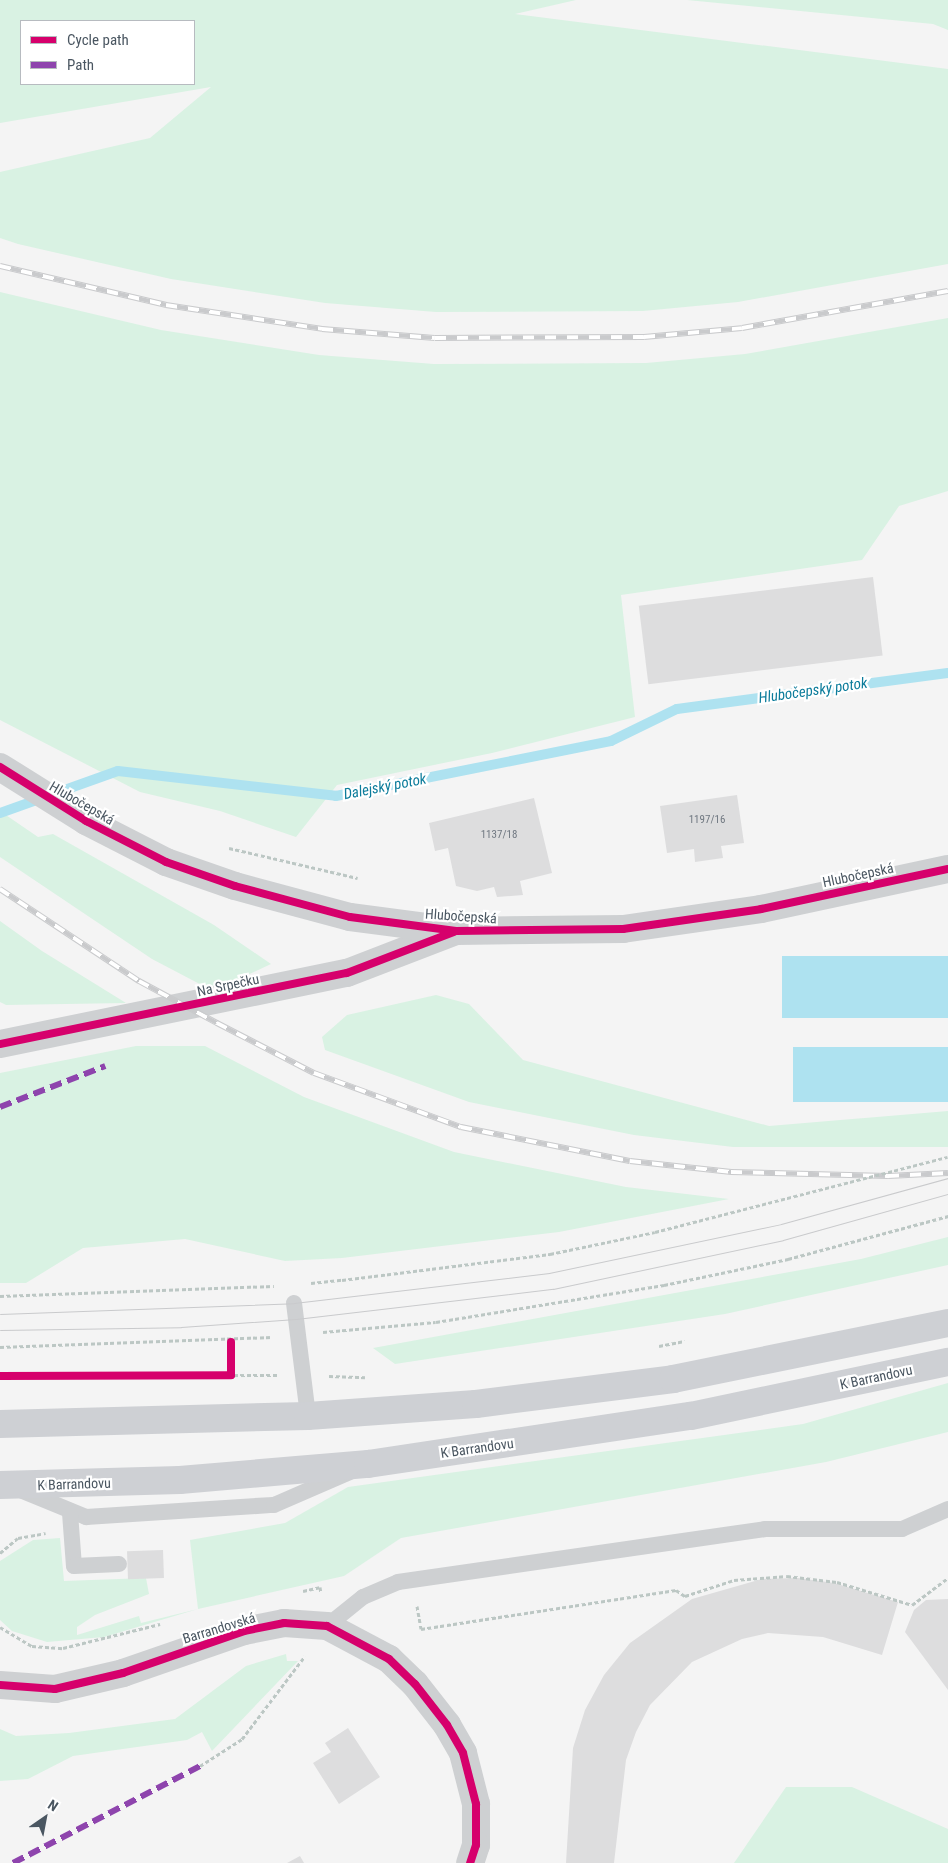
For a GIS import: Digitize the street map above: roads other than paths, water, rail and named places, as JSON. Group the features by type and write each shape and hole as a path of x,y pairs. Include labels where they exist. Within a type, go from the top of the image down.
{"main road":[{"path":"3,1426 308,1416 476,1404 673,1379 948,1323"},
{"name":"K Barrandovu","path":"3,1486 180,1480 368,1464 690,1416 948,1362"}],"street":[{"name":"Hlubočepská","path":"0,767 86,821 166,862 235,886 350,917 456,931 623,929 761,909 948,869"},
{"name":"Na Srpečku","path":"0,1044 346,973 456,931"},
{"name":"Barrandovská","path":"0,1685 36,1690 70,1686 123,1673 244,1631 284,1623 327,1626 389,1659 415,1684 447,1725 463,1753 476,1804 476,1845 470,1863"},
{"name":"Barrandovská","path":"0,1664 37,1682 70,1686"}],"lane":[{"path":"294,1303 308,1416"},
{"path":"3,1486 70,1513 86,1517 274,1505 368,1464"},
{"path":"327,1626 363,1597 398,1582 764,1529 902,1529 948,1509"},
{"path":"70,1513 74,1566 119,1564"}],"water":[{"path":"782,956 948,956 948,1018 782,1018"},
{"path":"793,1047 948,1047 948,1102 793,1102"}],"waterway":[{"name":"Dalejský potok","path":"0,813 118,771 336,796 611,741 677,709 948,673"}],"tram line":[{"path":"0,1314 294,1303 549,1273 781,1224 948,1178"},
{"path":"0,1330 181,1327 296,1319 553,1289 783,1240 948,1194"}],"railway":[{"path":"0,266 166,305 322,329 435,338 644,337 742,328 948,291"},
{"path":"0,889 139,981 217,1023 314,1073 461,1127 630,1161 731,1172 888,1176 948,1173"}],"water label":[{"name":"Hlubočepský potok","path":"813,691"}]}
